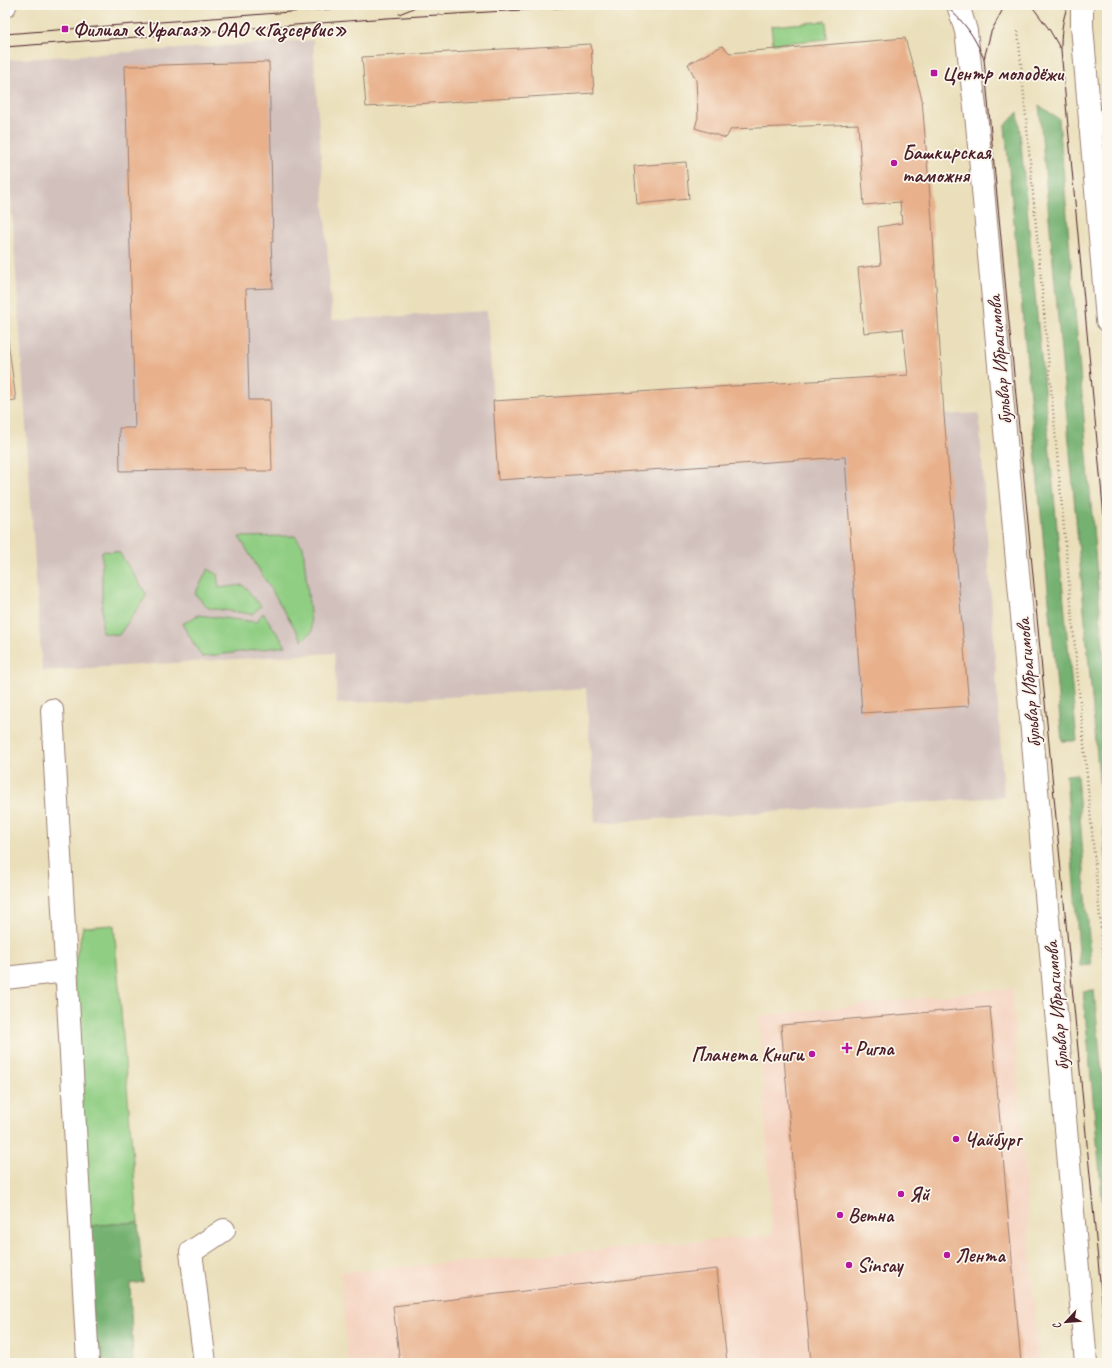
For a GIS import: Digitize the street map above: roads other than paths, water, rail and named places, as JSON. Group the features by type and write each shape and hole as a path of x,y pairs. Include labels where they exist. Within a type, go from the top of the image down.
{"main road":[{"name":"бульвар Ибрагимова","path":"958,5 966,31 977,124 1025,649 1086,1363"},
{"path":"1082,5 1082,26 1099,124 1107,320"},
{"path":"52,710 88,1363"},
{"path":"5,978 66,971"},
{"path":"205,1363 191,1252 224,1230"}],"tram line":[{"path":"5,34 381,5"},
{"path":"399,14 419,5"},
{"path":"5,47 387,18 607,5"},
{"path":"944,5 968,29 984,59 1107,1355"},
{"path":"984,59 991,32 1005,5"},
{"path":"1031,5 1049,29 1060,48"},
{"path":"1068,5 1062,27 1061,50 1107,550"}],"place":[{"name":"Филиал «Уфагаз» ОАО «Газсервис»","path":"65,29"},
{"name":"Центр молодёжи","path":"934,73"},
{"name":"Башкирская таможня","path":"894,163"},
{"name":"Ригла","path":"847,1048"},
{"name":"Планета Книги","path":"812,1054"},
{"name":"Чайбург","path":"956,1139"},
{"name":"Яй","path":"901,1194"},
{"name":"Ветна","path":"840,1215"},
{"name":"Лента","path":"947,1255"},
{"name":"Sinsay","path":"849,1265"}]}
